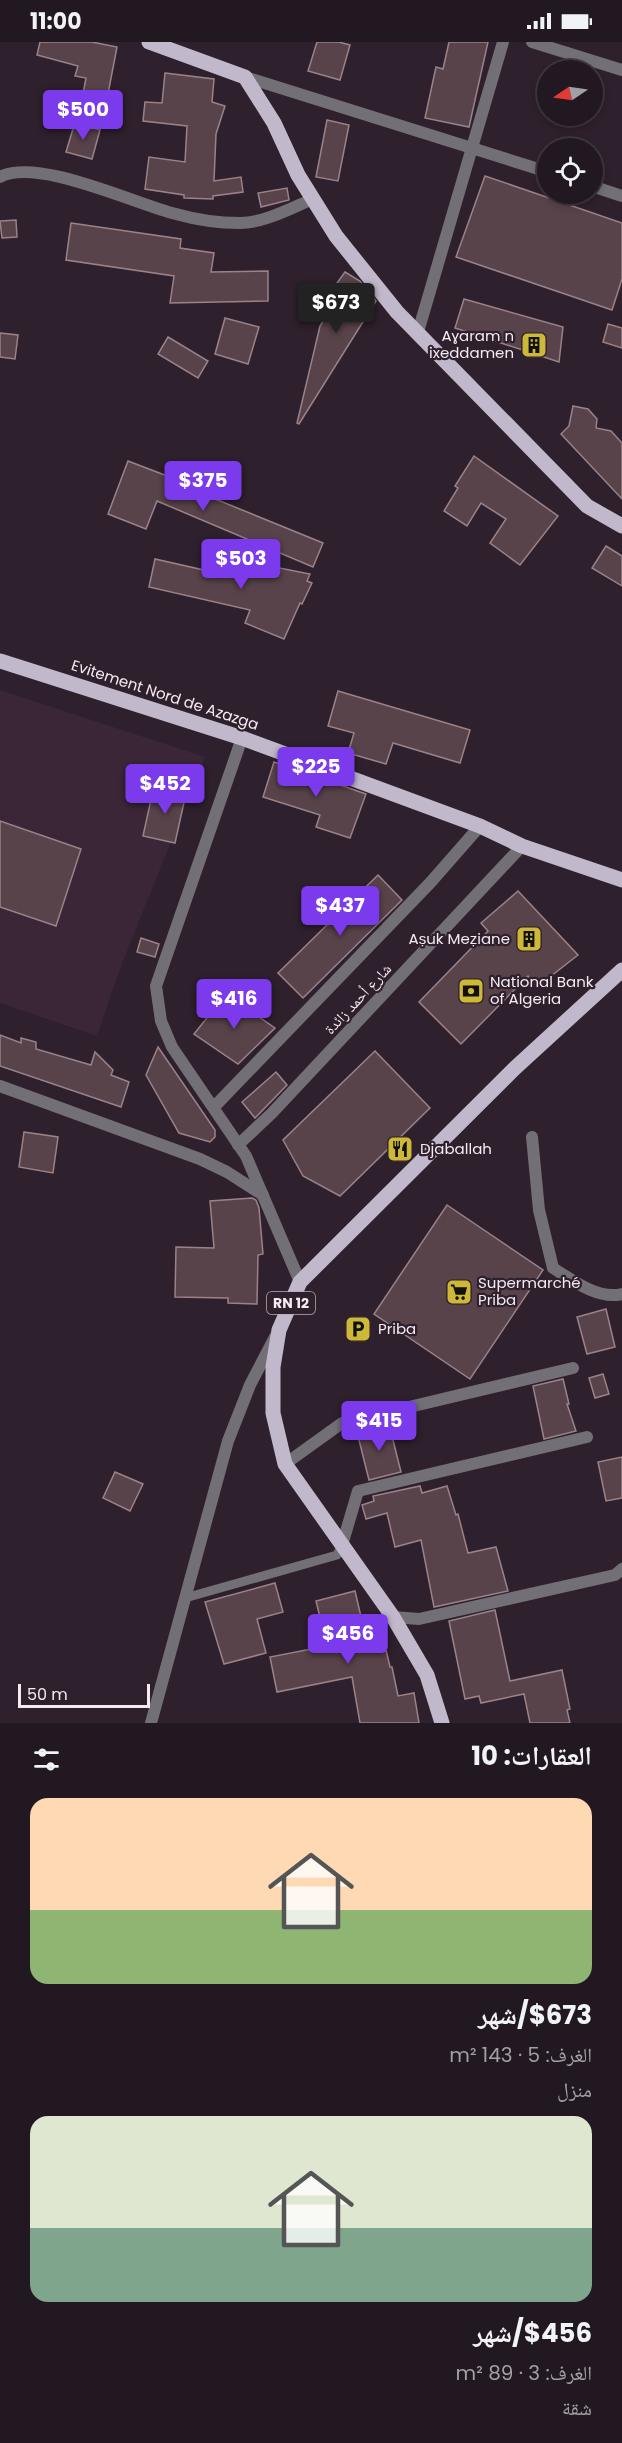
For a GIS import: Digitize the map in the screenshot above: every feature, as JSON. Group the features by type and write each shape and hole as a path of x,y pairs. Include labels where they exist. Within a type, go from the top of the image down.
{"main road":[{"path":"149,42 245,76 274,123 298,175 313,199 343,244 397,312 587,506 622,526"},
{"name":"Evitement Nord de Azazga","path":"0,662 242,738 480,825 522,846 622,880"},
{"name":"RN 12","path":"442,1723 427,1675 393,1617 285,1464 273,1413 273,1367 279,1330 300,1282 515,1068 622,970"}],"street":[{"path":"418,332 503,42"},
{"path":"532,42 622,70"},
{"path":"245,76 537,168"},
{"path":"0,177 15,173 50,174 176,214 221,223 243,223 260,219 313,199"},
{"path":"603,190 622,196"},
{"path":"242,738 156,987 161,1021 172,1047 246,1156 300,1282"},
{"name":"شارع أحمد زائدة","path":"214,1107 430,883 480,825"},
{"name":"شارع أحمد زائدة","path":"238,1145 272,1113 522,846"},
{"path":"0,1086 213,1164 264,1196"},
{"path":"532,1137 539,1210 553,1268 582,1286 613,1296 622,1294"},
{"path":"151,1723 228,1440 250,1385 279,1330"},
{"path":"285,1464 342,1423 573,1368"},
{"path":"342,1545 358,1491 587,1437"},
{"path":"393,1617 419,1619 615,1575 622,1569"}],"lane":[{"path":"185,1598 337,1555 342,1545"}],"shaded area":[{"path":"0,690 205,757 119,971 97,1036 0,1003"}],"building":[{"path":"40,42 92,42 117,47 107,99 83,94 86,78 75,76 78,66 37,55"},
{"path":"317,42 339,42 350,45 340,80 308,71"},
{"path":"449,42 488,42 469,127 425,118 436,67 443,69"},
{"path":"165,73 214,79 212,102 225,106 216,134 214,181 241,177 243,192 213,196 213,199 184,198 184,195 145,189 149,157 185,162 187,126 143,121 145,102 162,103"},
{"path":"327,120 349,125 338,181 316,177"},
{"path":"75,122 100,130 92,159 66,152"},
{"path":"485,176 537,194 537,204 567,204 622,223 622,279 612,310 456,257"},
{"path":"287,188 289,200 261,207 258,193"},
{"path":"16,220 17,237 2,238 0,221"},
{"path":"71,223 181,239 180,248 214,253 211,272 268,271 268,301 170,303 174,276 66,260"},
{"path":"345,272 360,281 376,301 299,424 297,423 320,326 331,309 337,283"},
{"name":"Aɣaram n ixeddamen","path":"464,299 563,327 559,362 455,328"},
{"path":"225,318 259,327 248,364 215,354"},
{"path":"608,324 622,328 622,348 603,342"},
{"path":"0,333 18,335 15,359 0,357"},
{"path":"168,337 208,361 198,378 158,354"},
{"path":"573,406 588,409 597,419 596,428 611,431 622,443 622,499 561,434 569,426"},
{"path":"474,456 558,516 520,565 490,543 506,519 481,503 467,526 444,511 458,488 455,486"},
{"path":"128,461 196,487 203,494 323,543 313,567 157,501 146,529 108,514"},
{"path":"606,546 622,556 622,586 592,568"},
{"path":"229,558 310,574 307,581 312,583 284,639 245,623 250,610 149,587 155,559 226,575"},
{"path":"338,691 470,730 460,763 393,743 386,764 348,753 354,733 328,726"},
{"path":"274,762 366,794 350,838 316,827 320,815 263,797"},
{"path":"154,786 186,793 175,843 143,836"},
{"path":"0,821 81,849 56,926 0,907"},
{"path":"378,875 402,900 303,998 278,973"},
{"path":"518,891 578,955 537,987 528,976 461,1044 419,1002 488,931 481,923"},
{"path":"141,938 159,944 155,957 137,952"},
{"path":"226,994 275,1028 238,1064 194,1034"},
{"path":"0,1035 21,1043 21,1038 36,1042 36,1049 91,1065 95,1052 113,1070 111,1075 129,1082 121,1107 0,1066"},
{"path":"158,1047 215,1130 215,1137 210,1142 179,1133 146,1075"},
{"path":"375,1051 430,1108 340,1196 303,1176 283,1140"},
{"path":"276,1072 287,1085 255,1118 242,1102"},
{"path":"24,1132 58,1137 53,1173 19,1167"},
{"path":"252,1198 256,1200 259,1208 263,1254 258,1255 257,1304 228,1303 228,1298 175,1297 176,1247 214,1248 210,1201"},
{"name":"Supermarché Priba","path":"447,1205 543,1270 470,1379 374,1314"},
{"path":"606,1309 615,1347 587,1354 577,1317"},
{"path":"603,1374 609,1394 595,1398 589,1378"},
{"path":"563,1379 569,1404 567,1404 576,1431 544,1439 533,1386"},
{"path":"389,1424 401,1472 369,1480 357,1432"},
{"path":"622,1457 622,1498 606,1501 598,1462"},
{"path":"115,1472 143,1484 130,1511 103,1498"},
{"path":"420,1486 422,1493 447,1486 456,1515 458,1514 468,1553 496,1547 508,1591 434,1607 421,1540 395,1547 387,1513 366,1519 362,1505 374,1501 373,1496"},
{"path":"275,1583 283,1612 257,1619 266,1653 224,1664 205,1602"},
{"path":"355,1591 365,1634 369,1633 371,1640 383,1637 398,1696 414,1693 419,1723 360,1723 352,1677 277,1692 270,1657 327,1646 316,1601"},
{"path":"495,1610 510,1681 562,1670 570,1709 567,1710 570,1723 530,1723 524,1694 481,1703 479,1696 465,1699 449,1621"}],"place":[{"name":"Aɣaram n ixeddamen","path":"534,345"},
{"name":"Aṣuk Meẓiane","path":"529,939"},
{"name":"National Bank of Algeria","path":"471,991"},
{"name":"Djaballah","path":"400,1149"},
{"name":"Supermarché Priba","path":"459,1292"},
{"name":"Priba","path":"358,1329"}]}
